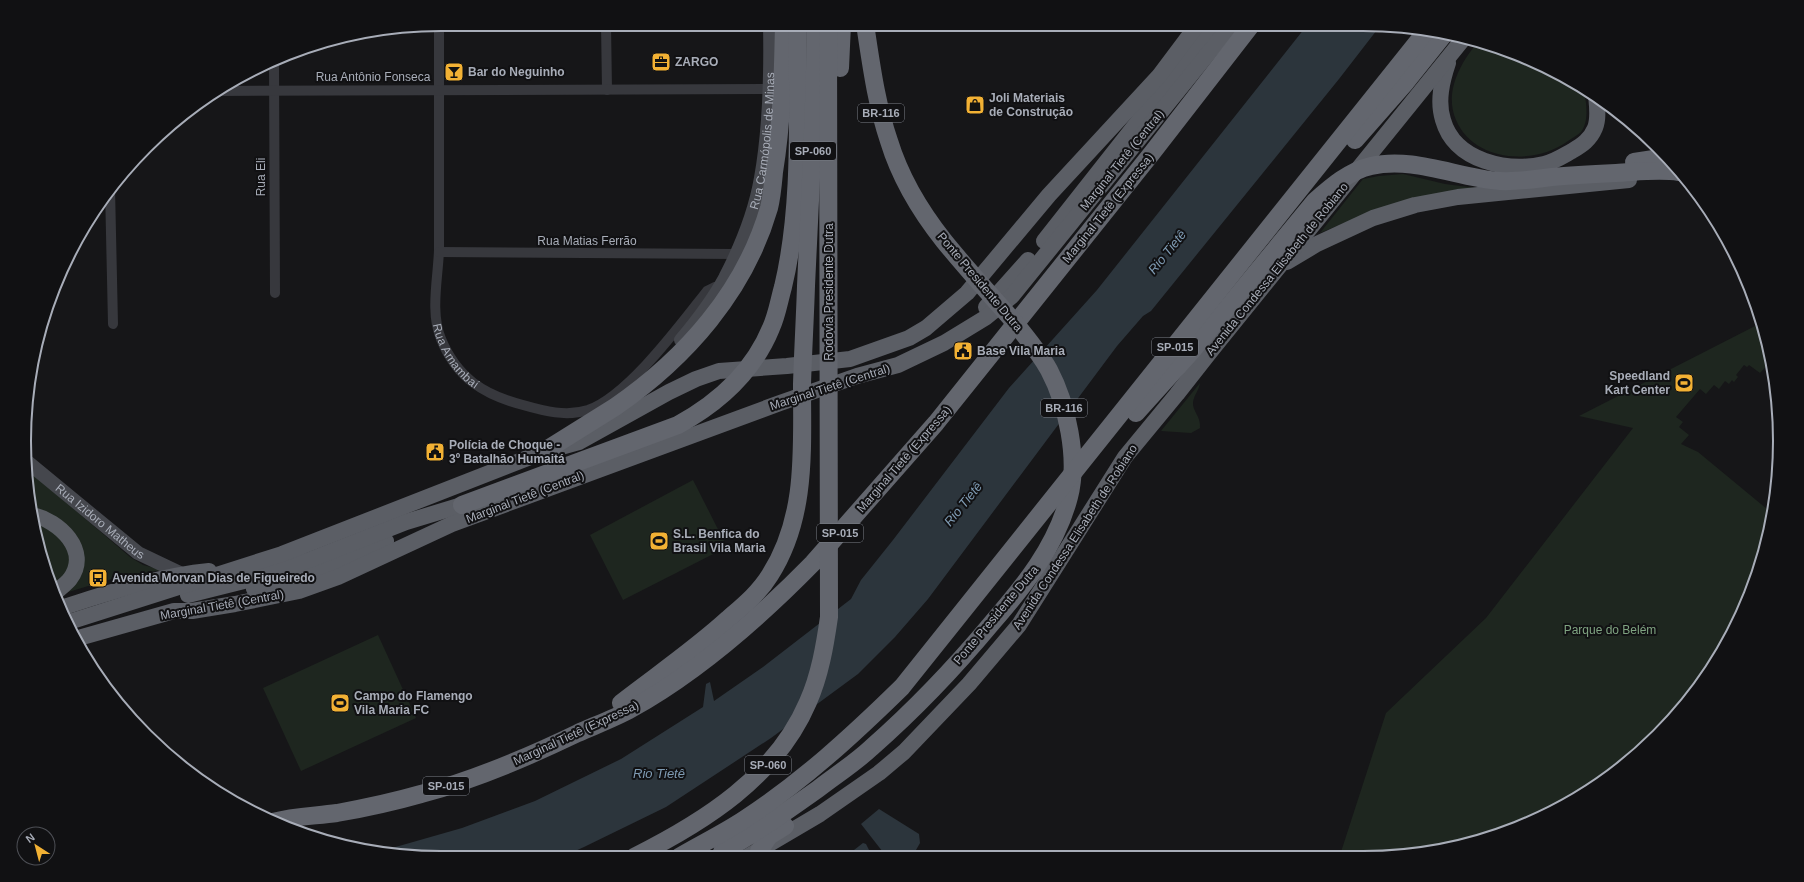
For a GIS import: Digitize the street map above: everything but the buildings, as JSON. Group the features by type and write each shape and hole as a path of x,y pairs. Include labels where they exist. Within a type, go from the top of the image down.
{"highway":[{"path":"543,452 615,406 677,356 712,318 739,279 755,246 769,207 777,154 782,95 784,31"},
{"path":"73,622 248,580 312,559 406,522 468,503 651,436 678,425 702,412 732,387 764,344 777,313 785,279 795,216 798,31"},
{"name":"Rodovia Presidente Dutra","path":"600,723 618,706 702,643 746,604 762,586 782,553 793,525 800,492 816,31"},
{"name":"Rodovia Presidente Dutra","path":"646,851 709,814 741,791 766,768 789,736 808,702 824,650 829,617 828,31"},
{"path":"829,211 836,170 842,31"},
{"name":"Ponte Presidente Dutra","path":"725,851 784,814 853,763 872,747 941,679 977,640 1035,570 1064,515 1070,493 1072,466 1071,443 1063,402 1046,365 1032,343 944,241 914,196 900,170 889,143 879,107 866,31"},
{"path":"73,622 282,554 543,452 579,442 669,392 696,379 720,371 850,359 909,338 926,328 967,293 1049,195 1140,98 1193,31"},
{"name":"Marginal Tietê (Central)","path":"1008,292 1035,252 1167,82 1209,31"},
{"name":"Marginal Tietê (Central)","path":"81,637 174,611 192,611 298,591 338,577 459,521 780,402 857,376 898,365 944,343 985,318 1226,31"},
{"name":"Marginal Tietê (Expressa)","path":"283,820 371,807 423,794 496,769 539,752 631,709 712,655 793,584 813,563 951,404 1152,153 1247,31"},
{"name":"SP-015","path":"689,851 745,819 815,767 866,723 902,687 1298,194 1422,36"},
{"name":"SP-015","path":"1298,194 1356,139 1406,82 1441,39"},
{"name":"Avenida Condessa Elisabeth de Robiano","path":"758,851 820,814 879,772 904,752 974,678 1019,625 1110,479 1129,452 1460,43"},
{"path":"1452,54 1442,87 1440,104 1443,121 1451,136 1460,146 1476,158 1494,164 1516,168 1545,164 1563,157 1586,142 1595,128 1598,113 1597,104"},
{"path":"1015,235 1026,230 1167,82"},
{"path":"1100,441 1119,431 1190,352 1315,201 1333,185 1351,174 1370,166 1390,163 1419,165 1450,173 1500,181 1520,181 1660,158"},
{"path":"1551,177 1657,170 1671,171"},
{"path":"1277,268 1317,244 1373,218 1415,205 1473,195 1675,176"},
{"path":"174,611 316,572 410,531 468,503"},
{"path":"38,517 50,521 62,530 76,551 75,566 71,578 59,589"},
{"path":"66,606 124,588 182,574 236,569"},
{"path":"722,851 743,831 818,776 849,751 915,684 922,662"},
{"path":"756,851 769,836 855,775 909,725 934,699 941,679"}],"main road":[{"name":"Rua Carmópolis de Minas","path":"736,254 754,206 761,179 770,89 770,31"},
{"path":"639,388 679,344 700,317 720,286 736,254"},
{"name":"Rua Izidoro Matheus","path":"32,466 138,553 182,574"}],"street":[{"name":"Rua Amambaí","path":"440,31 439,252 436,319 441,338 453,361 470,382 487,393 515,403 554,413 588,410 607,400 627,383 657,353 707,292 720,286"},
{"path":"606,31 607,90"},
{"name":"Rua Eli","path":"274,67 275,292"},
{"name":"Rua Antônio Fonseca","path":"228,91 770,89"},
{"path":"110,199 113,324"},
{"name":"Rua Matias Ferrão","path":"439,252 736,254"}],"green space":[{"path":"1474,47 1520,62 1544,73 1585,97 1586,114 1584,126 1581,132 1554,149 1539,154 1506,156 1490,152 1476,145 1465,134 1456,120 1452,99 1456,79"},
{"path":"1403,174 1445,184 1484,189 1344,223 1320,233 1363,179"},
{"name":"Parque do Belém","path":"1756,326 1766,367 1760,373 1749,365 1747,367 1744,365 1736,375 1738,377 1734,382 1732,380 1729,384 1725,381 1719,389 1714,385 1706,394 1700,389 1676,417 1683,422 1679,427 1689,435 1681,444 1698,452 1767,509 1759,547 1751,573 1742,598 1718,646 1688,691 1653,731 1613,766 1568,796 1520,820 1469,837 1443,843 1390,850 1341,851 1386,713 1486,618 1633,428 1579,416"},
{"path":"1200,383 1194,397 1193,405 1199,420 1200,428 1191,433 1161,431"},
{"path":"33,474 130,557 143,565 162,570 115,578 61,594 45,547 39,521"},
{"name":"S.L. Benfica do Brasil Vila Maria","path":"693,480 727,547 623,600 590,535"},
{"name":"Campo do Flamengo Vila Maria FC","path":"378,635 416,718 301,771 263,688"}],"water":[{"name":"Rio Tietê","path":"1302,31 1376,31 1151,311 1143,316 1117,346 928,599 895,637 858,674 771,738 666,807 575,851 441,851 393,848 462,828 535,801 621,759 703,707 706,684 710,682 714,701 763,667 851,599 861,580 1009,388 1097,290"},
{"path":"879,809 919,834 920,843 916,850 882,851 861,824"},
{"path":"863,843 866,844 870,851 853,851"}],"place":[{"name":"ZARGO","path":"661,62"},
{"name":"Bar do Neguinho","path":"454,72"},
{"name":"Joli Materiais de Construção","path":"975,105"},
{"name":"Base Vila Maria","path":"963,351"},
{"name":"Speedland Kart Center","path":"1684,383"},
{"name":"Polícia de Choque - 3º Batalhão Humaitá","path":"435,452"},
{"name":"S.L. Benfica do Brasil Vila Maria","path":"659,541"},
{"name":"Avenida Morvan Dias de Figueiredo","path":"98,578"},
{"name":"Campo do Flamengo Vila Maria FC","path":"340,703"}]}
